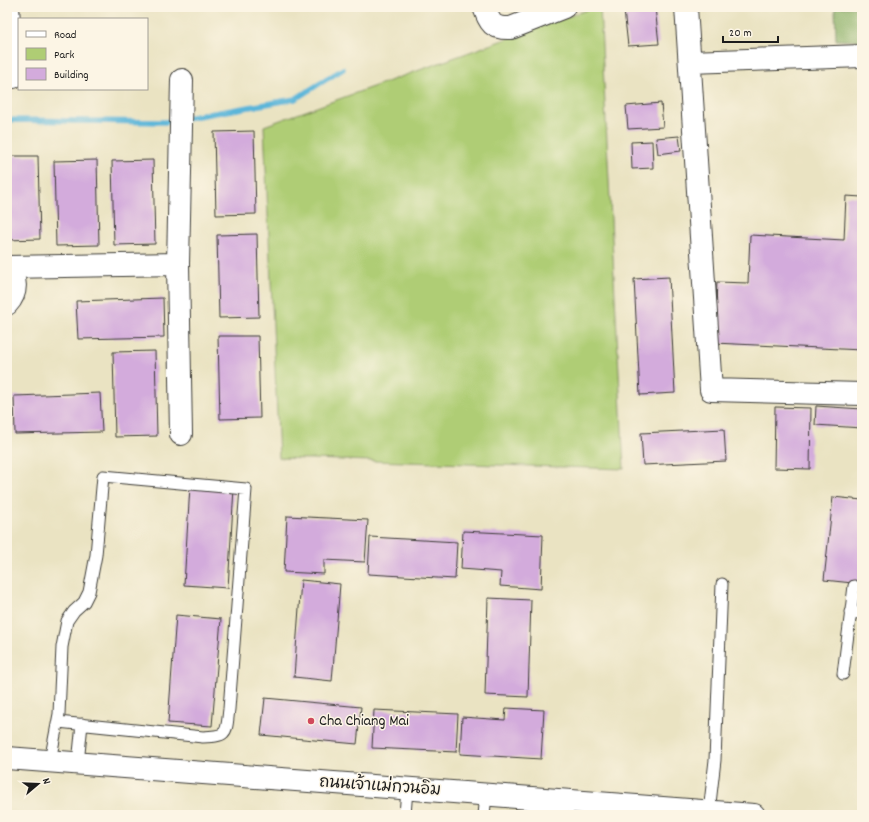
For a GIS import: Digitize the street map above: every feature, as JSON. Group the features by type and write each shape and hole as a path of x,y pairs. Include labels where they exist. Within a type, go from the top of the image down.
{"street":[{"path":"8,7 13,77"},
{"path":"484,7 492,24 495,27 502,29 511,28 564,7"},
{"path":"686,7 711,390 862,394"},
{"path":"690,62 862,56"},
{"path":"181,434 178,264 182,80"},
{"path":"7,267 178,264"},
{"path":"7,267 15,280 13,296 7,304"},
{"name":"ถนนเจ้าแม่กวนอิม","path":"7,758 407,789 485,805 754,815"}],"lane":[{"path":"50,761 58,722 62,647 67,621 74,611 84,602 89,592 96,555 104,476 246,489 229,709 227,728 224,733 219,736 203,737 58,722"},
{"path":"718,813 715,760 722,584"},
{"path":"843,674 854,586"},
{"path":"850,612 862,613"},
{"path":"78,763 82,724"},
{"path":"405,815 407,789"}],"green space":[{"path":"595,7 600,7 624,469 279,458 264,126"},
{"path":"835,7 862,7 862,41 836,40"}],"building":[{"path":"655,7 659,44 628,46 624,10"},
{"path":"661,103 663,127 628,129 626,106"},
{"path":"254,131 256,214 216,215 214,132"},
{"path":"679,136 681,151 658,154 656,138"},
{"path":"652,141 653,168 632,169 631,142"},
{"path":"7,156 38,156 40,239 7,240"},
{"path":"97,160 99,245 56,246 54,161"},
{"path":"153,160 155,244 114,245 112,161"},
{"path":"846,196 862,197 862,350 714,343 717,282 748,283 750,235 844,240"},
{"path":"257,234 259,317 219,318 217,235"},
{"path":"669,277 675,393 640,395 634,279"},
{"path":"163,298 164,337 78,339 76,301"},
{"path":"218,336 258,336 260,418 220,419"},
{"path":"155,351 157,436 115,437 113,352"},
{"path":"100,393 102,432 15,434 14,396"},
{"path":"816,406 862,409 862,428 815,425"},
{"path":"775,407 811,408 810,469 774,468"},
{"path":"724,429 726,461 643,465 641,433"},
{"path":"190,486 234,488 228,588 184,585"},
{"path":"833,497 862,500 862,584 824,580"},
{"path":"287,516 368,520 365,562 324,560 324,574 284,572"},
{"path":"463,531 543,535 541,589 500,586 501,572 461,569"},
{"path":"370,537 457,542 455,579 368,574"},
{"path":"301,580 340,584 332,681 294,677"},
{"path":"488,598 531,600 528,697 485,695"},
{"path":"176,615 221,619 212,726 168,723"},
{"name":"Cha Chiang Mai","path":"265,698 361,707 357,744 261,735"},
{"path":"506,708 544,710 541,759 460,754 462,717 505,720"},
{"path":"374,710 458,714 456,752 372,748"}],"waterway":[{"path":"186,118 295,99 343,69"},
{"path":"7,120 165,122 177,120"}],"place":[{"name":"Cha Chiang Mai","path":"311,721"}]}
